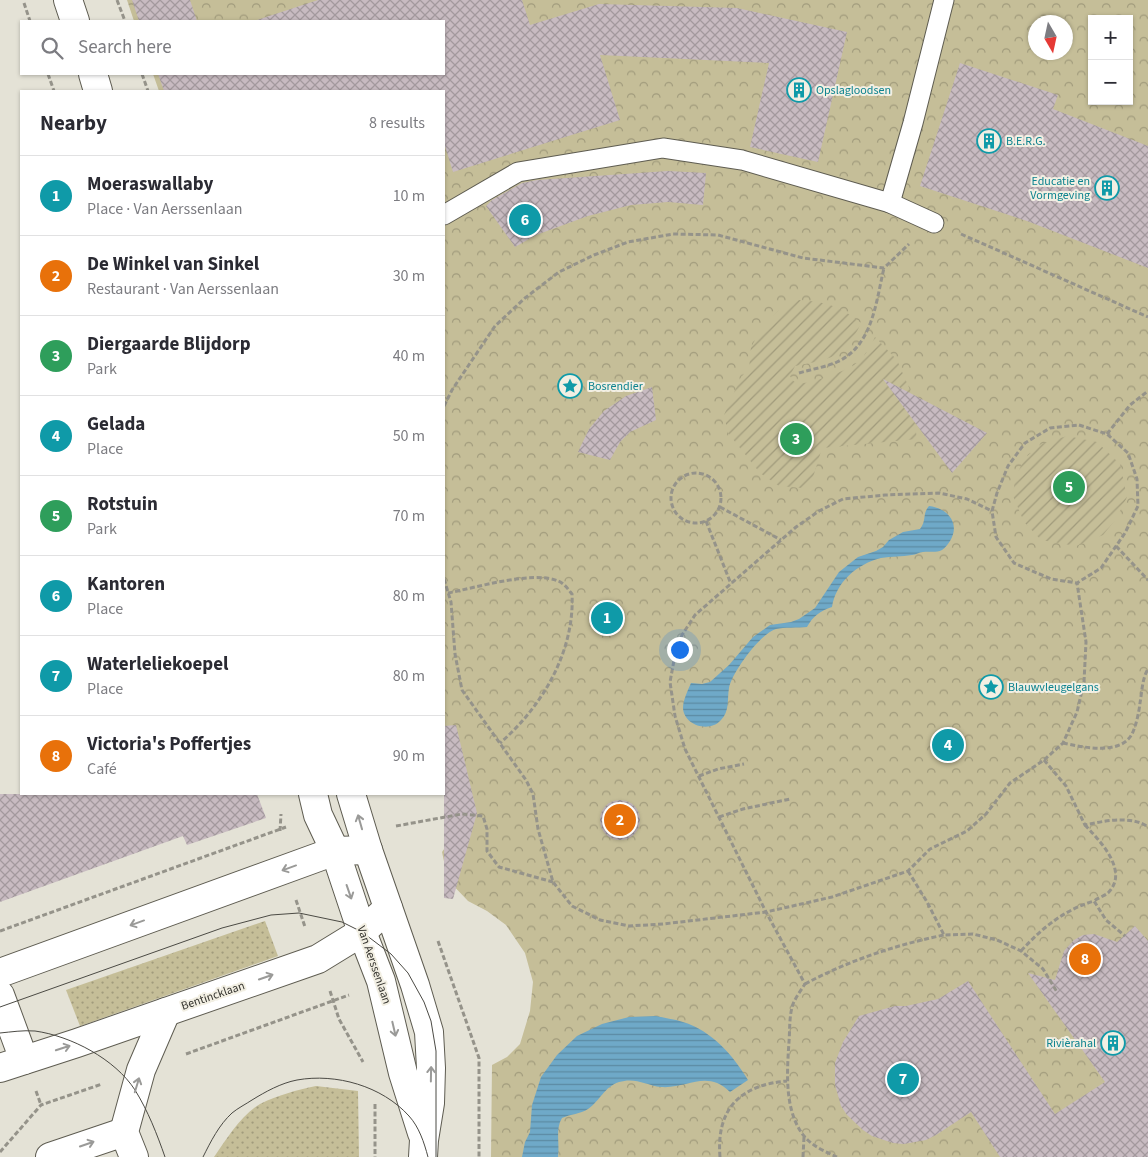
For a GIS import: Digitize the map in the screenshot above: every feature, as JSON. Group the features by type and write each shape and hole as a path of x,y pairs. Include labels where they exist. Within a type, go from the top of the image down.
{"street":[{"path":"68,0 75,20"},
{"path":"92,75 98,90"},
{"name":"Van Aerssenlaan","path":"313,795 318,815 335,851 386,997 423,1148"},
{"name":"Van Aerssenlaan","path":"350,795 429,1032 430,1102 423,1148"},
{"path":"0,973 335,851 368,850"},
{"name":"Bentincklaan","path":"0,995 12,1064 318,959 362,932 388,908"},
{"path":"134,1157 124,1132 141,1070 166,1012"},
{"path":"50,1157 124,1132"}],"lane":[{"path":"890,203 913,123 944,0"},
{"path":"445,214 518,172 663,148 742,160 890,203 934,223"}],"path":[{"path":"118,0 125,20"},
{"path":"24,4 30,20"},
{"path":"48,75 54,90"},
{"path":"142,75 148,90"},
{"path":"800,372 838,362 856,348 868,332 884,268 934,223 1148,316"},
{"path":"445,404 452,390 495,326 525,298 559,272 594,255 628,242 673,234 718,235 803,258 884,268"},
{"path":"1106,434 1130,406 1148,391"},
{"path":"1079,425 1106,434 1128,453 1137,479 1138,506 1116,546 1101,568 1077,583 1051,579 1014,563 996,537 992,511 1008,466 1025,443 1050,428 1079,425"},
{"path":"700,472 711,477 719,486 722,498 720,506 711,520 699,524 687,522 676,515 671,504 671,492 677,481 687,474 700,472"},
{"path":"805,984 766,912 686,749 675,716 670,682 675,655 682,634 695,615 781,540 819,512 843,499 939,493 967,499 992,511"},
{"path":"720,506 781,540"},
{"path":"706,521 731,584"},
{"path":"1116,546 1148,580"},
{"path":"448,594 527,578 545,577 559,581 572,594 568,635 562,658 551,682 515,731 500,743"},
{"path":"445,584 451,602 455,654 462,690 526,780 533,794 542,846 552,882 572,906 600,920 629,926 766,912 832,897 908,871 930,849 967,831 986,814 1010,783 1044,760 1063,743 1077,712 1084,682 1086,642 1077,583"},
{"path":"1063,743 1091,749 1107,748 1122,743 1132,734 1148,669"},
{"path":"1021,951 1052,921 1076,906 1107,893 1113,885 1115,874 1112,858 1085,824 1066,786 1044,760"},
{"path":"699,776 718,769 744,764"},
{"path":"719,817 743,809 790,799"},
{"path":"392,827 462,814 483,816 487,829 486,852 500,868 552,882"},
{"path":"1085,824 1118,820 1132,821 1148,827"},
{"path":"0,930 280,830 287,869 300,913 339,1019 366,1067"},
{"path":"908,871 944,935"},
{"path":"1094,900 1106,920 1125,936"},
{"path":"836,1157 820,1149 804,1137 796,1122 790,1101 788,1081 790,1020 794,1002 805,984 832,969 919,940 944,935 973,934 997,940 1021,951 1042,969 1057,992"},
{"path":"445,958 479,1058 479,1157"},
{"path":"0,1152 41,1105 333,1001"},
{"path":"720,1157 721,1129 729,1108 740,1097 753,1089 770,1083 788,1081"},
{"path":"375,1101 375,1157"},
{"path":"803,1157 804,1137"}],"green space":[{"path":"127,0 1148,0 1148,1157 491,1157 492,1065 507,1057 520,1044 530,1011 533,982 525,953 506,925 487,911 468,901 448,880 442,852 463,822 458,790 445,778 445,90 159,90 153,75 445,75 445,20 134,20"},
{"path":"798,300 816,302 838,308 861,323 849,343 836,355 827,359 795,366 790,376 793,381 798,383 810,382 849,368 864,356 875,337 897,360 910,390 917,439 822,448 810,487 802,488 779,486 760,473 728,433 724,415 741,377 749,369 751,347 761,330 778,311"},
{"path":"1067,436 1097,442 1120,464 1127,497 1116,519 1103,535 1076,546 1041,540 1024,522 1013,496 1015,478 1025,458 1041,444"},
{"path":"265,921 278,956 80,1026 66,990"},
{"path":"316,1086 358,1091 359,1157 214,1157 234,1128 260,1104 281,1095"}],"water":[{"path":"929,506 936,507 946,513 953,523 953,534 943,549 915,555 881,558 856,570 843,582 834,598 832,607 817,614 807,627 776,629 755,645 741,663 731,681 727,709 721,720 716,724 704,727 698,726 688,719 684,714 683,705 691,683 702,684 710,682 729,665 753,637 770,625 799,619 815,608 839,572 858,557 876,551 889,540 903,532 920,529"},
{"path":"656,1016 683,1022 703,1031 721,1045 748,1080 730,1092 721,1085 705,1081 671,1087 661,1087 630,1080 619,1082 610,1087 588,1109 562,1118 558,1132 558,1157 522,1157 525,1142 530,1132 532,1105 541,1077 557,1055 577,1036 602,1024 629,1017"}],"building":[{"path":"132,0 190,0 197,20 139,20"},
{"path":"318,0 522,0 530,25 599,4 737,8 847,32 818,162 750,147 769,63 600,55 620,120 453,172 445,146 445,90 164,90 158,75 445,75 445,20 257,20"},
{"path":"960,63 1058,95 1053,109 1148,146 1148,268 1027,221 920,186"},
{"path":"668,171 706,173 703,205 668,202 631,205 588,216 536,235 515,247 486,206 492,200 522,183 537,180"},
{"path":"883,379 987,433 952,473"},
{"path":"652,387 656,420 630,432 620,442 610,460 578,452 589,429 604,411 626,396"},
{"path":"456,725 477,813 453,899 444,898 445,726"},
{"path":"0,794 257,795 266,818 187,845 183,836 0,902"},
{"path":"624,800 631,803 637,809 640,820 639,828 631,837 624,840 616,840 609,837 601,828 600,816 603,809 612,801"},
{"name":"Rivièrahal","path":"1135,926 1148,941 1148,1157 1000,1157 971,1112 926,1140 904,1144 893,1143 872,1136 863,1130 847,1115 841,1106 835,1085 835,1063 843,1042 859,1016 895,1006 906,1006 938,999 968,981 1055,1114 1105,1082 1028,973 1055,980 1064,951 1074,940 1083,935 1094,934 1117,942"}],"tram line":[{"path":"0,1007 222,928 271,915 299,913 342,922 362,932 391,954 408,973 424,1002 431,1021 436,1051 436,1157"},
{"path":"0,1033 35,1031 63,1038 91,1051 116,1068 135,1090 144,1106 165,1157"},
{"path":"203,1157 219,1128 234,1111 279,1086 291,1081 312,1078 327,1078 358,1084 386,1097 413,1120 421,1135 428,1157"}],"place":[{"name":"Opslagloodsen","path":"799,90"},
{"name":"B.E.R.G.","path":"989,141"},
{"name":"Educatie en Vormgeving","path":"1107,188"},
{"name":"Kantoren","path":"525,220"},
{"name":"Bosrendier","path":"570,386"},
{"name":"Diergaarde Blijdorp","path":"796,439"},
{"name":"Rotstuin","path":"1069,487"},
{"name":"Moeraswallaby","path":"607,618"},
{"name":"Blauwvleugelgans","path":"991,687"},
{"name":"Gelada","path":"948,745"},
{"name":"De Winkel van Sinkel","path":"620,820"},
{"name":"Victoria's Poffertjes","path":"1085,959"},
{"name":"Rivièrahal","path":"1113,1043"},
{"name":"Waterleliekoepel","path":"903,1079"}]}
